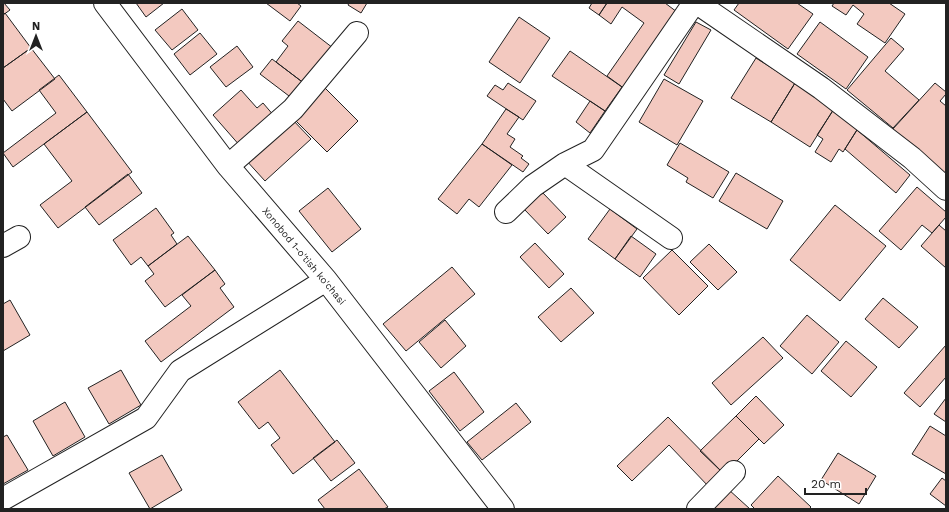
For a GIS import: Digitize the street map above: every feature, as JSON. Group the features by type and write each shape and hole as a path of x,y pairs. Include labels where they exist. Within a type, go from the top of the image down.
{"street":[{"name":"Xonobod 1-o'tish ko'chasi","path":"105,3 228,166 326,280 503,509"},
{"path":"506,212 533,186 565,164 593,150 694,3"},
{"path":"697,3 821,88 912,158 946,189"},
{"path":"228,166 293,109 357,33"},
{"path":"565,164 671,238"},
{"path":"3,500 146,418 180,371 326,280"},
{"path":"698,509 734,472"}],"building":[{"path":"3,3 10,10 3,15"},
{"path":"136,3 164,3 146,17"},
{"path":"266,3 297,3 301,6 290,21"},
{"path":"349,3 367,3 361,13 348,5"},
{"path":"592,3 607,3 599,15 589,8"},
{"path":"607,3 665,3 677,12 625,89 607,76 644,23 622,7 611,24 599,15"},
{"path":"739,3 797,3 813,14 788,49 734,10"},
{"path":"834,3 889,3 905,14 885,43 857,24 864,14 853,5 846,15 832,6"},
{"path":"182,9 198,30 172,50 155,30"},
{"path":"5,13 31,48 3,68 3,15"},
{"path":"519,17 550,38 520,83 489,62"},
{"path":"298,21 333,48 305,84 276,62 288,46 282,41"},
{"path":"696,22 711,30 679,84 664,75"},
{"path":"820,22 868,57 846,89 797,54"},
{"path":"200,33 217,54 190,75 174,54"},
{"path":"891,38 904,49 885,71 919,100 893,128 847,90"},
{"path":"237,46 253,67 226,87 210,67"},
{"path":"31,48 55,79 12,111 3,99 3,68"},
{"path":"570,51 622,87 605,111 552,76"},
{"path":"756,58 795,83 771,122 731,98"},
{"path":"272,59 305,84 293,99 260,74"},
{"path":"59,75 87,112 13,167 3,153 56,113 39,90"},
{"path":"664,79 703,101 677,145 639,122"},
{"path":"508,83 536,101 523,120 487,96 495,85 503,90"},
{"path":"795,83 835,107 810,147 771,122"},
{"path":"935,83 946,92 940,101 946,106 946,176 892,130"},
{"path":"324,87 358,121 327,152 293,118"},
{"path":"241,90 257,108 263,103 275,117 241,147 213,115"},
{"path":"590,101 605,111 590,133 576,122"},
{"path":"506,109 519,117 507,134 515,139 510,147 523,156 521,158 529,164 523,172 482,144"},
{"path":"834,109 860,125 843,152 839,149 831,162 815,152 823,139 817,135"},
{"path":"87,112 132,172 58,228 40,205 72,181 44,144"},
{"path":"291,118 311,139 265,181 245,159"},
{"path":"857,130 910,175 896,193 845,149"},
{"path":"680,143 729,172 713,198 686,182 688,178 667,165"},
{"path":"482,144 512,165 479,207 469,199 457,214 438,199"},
{"path":"736,173 783,201 767,229 719,201"},
{"path":"128,174 142,193 99,225 85,207"},
{"path":"917,187 946,212 946,217 932,233 922,225 901,250 879,231"},
{"path":"328,188 361,229 332,252 299,211"},
{"path":"542,192 566,217 548,234 524,209"},
{"path":"835,205 886,246 840,301 790,260"},
{"path":"156,208 174,233 171,235 177,244 148,266 141,257 131,265 113,240"},
{"path":"610,209 637,229 615,259 588,239"},
{"path":"939,225 946,231 946,268 921,246"},
{"path":"188,236 215,270 165,307 145,281 154,274 148,266"},
{"path":"631,236 656,254 640,277 615,259"},
{"path":"535,243 564,274 549,288 520,257"},
{"path":"709,244 737,272 718,290 690,262"},
{"path":"672,250 708,286 679,315 643,278"},
{"path":"452,267 475,294 406,351 383,324"},
{"path":"215,270 225,284 220,288 234,307 161,362 145,341 191,306 182,295"},
{"path":"571,288 594,313 561,342 538,317"},
{"path":"883,298 918,327 899,348 865,319"},
{"path":"10,300 30,335 3,351 3,304"},
{"path":"807,315 839,342 812,374 780,346"},
{"path":"445,320 466,346 441,368 419,342"},
{"path":"763,337 783,358 731,405 712,383"},
{"path":"846,341 877,367 851,397 821,371"},
{"path":"946,345 946,377 920,407 904,393"},
{"path":"121,370 141,405 109,424 88,388"},
{"path":"280,370 335,442 293,474 271,445 280,438 268,422 259,429 238,402"},
{"path":"454,372 484,412 460,431 429,391"},
{"path":"756,396 784,425 764,444 736,416"},
{"path":"946,398 946,422 934,414"},
{"path":"65,402 85,437 53,456 33,421"},
{"path":"516,403 531,422 482,460 467,442"},
{"path":"736,416 759,439 724,474 700,451"},
{"path":"668,417 724,474 710,488 669,445 632,481 617,466"},
{"path":"930,426 946,436 946,474 912,454"},
{"path":"7,435 28,470 3,484 3,437"},
{"path":"337,440 355,463 331,481 313,458"},
{"path":"838,453 876,476 859,504 821,480"},
{"path":"162,455 182,490 150,509 129,473"},
{"path":"359,469 388,507 384,509 325,509 318,500"},
{"path":"778,476 811,507 809,509 755,509 751,505"},
{"path":"942,478 946,481 946,506 930,494"},
{"path":"728,489 750,509 710,509"}]}
